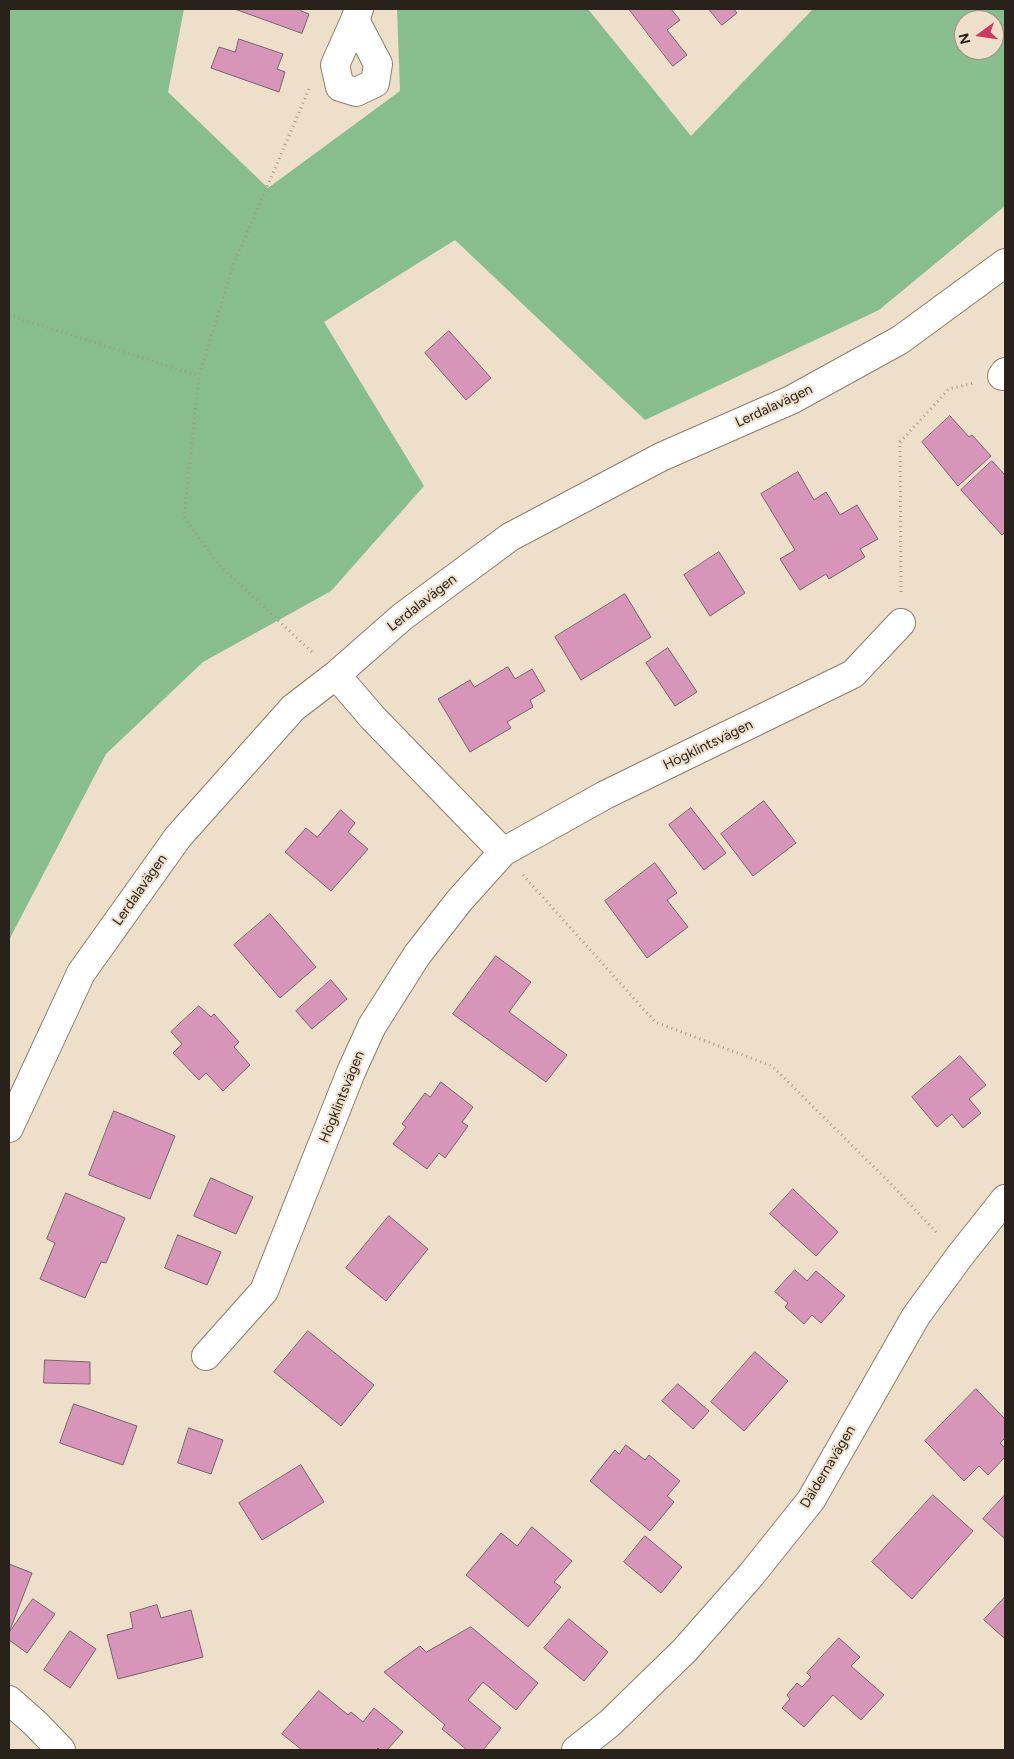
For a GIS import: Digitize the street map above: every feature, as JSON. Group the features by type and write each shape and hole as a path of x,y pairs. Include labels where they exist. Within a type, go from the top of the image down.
{"street":[{"name":"Lerdalavägen","path":"9,1128 81,973 178,837 293,708 336,675 402,617 510,537 661,457 791,400 850,368 900,340 1005,263"},
{"name":"Högklintsvägen","path":"206,1356 264,1291 351,1072 372,1026 417,955 459,901 503,852 605,795 854,674 901,623"},
{"path":"336,675 372,718 503,852"},
{"name":"Däldernavägen","path":"576,1750 610,1722 685,1650 751,1575 811,1500 916,1316 959,1257 1005,1200"},
{"path":"9,1700 61,1750"}],"path":[{"path":"312,84 234,266 199,376 184,517 218,564 336,675"},
{"path":"9,315 199,376"},
{"path":"901,623 900,442 949,389 1004,374"},
{"path":"532,886 655,1022 772,1066 888,1181 959,1257"}],"green space":[{"path":"9,9 184,9 168,92 268,188 400,91 397,9 588,9 691,136 813,9 1005,9 1005,206 879,310 645,420 455,240 324,322 424,486 331,591 203,662 106,754 9,940"}],"building":[{"path":"235,9 301,9 301,11 309,14 302,33"},
{"path":"629,9 671,9 680,20 667,30 687,55 673,66"},
{"path":"709,9 734,9 737,13 722,25"},
{"path":"239,39 283,54 277,69 285,72 279,92 211,68 219,47 235,52"},
{"path":"449,331 491,378 466,400 425,353"},
{"path":"950,416 969,437 972,435 991,456 958,486 922,442"},
{"path":"992,461 1005,475 1005,532 1002,535 961,490"},
{"path":"798,472 814,500 826,492 840,515 857,505 878,539 860,549 865,557 829,579 826,574 800,590 780,559 795,550 761,494"},
{"path":"719,552 745,593 710,616 684,575"},
{"path":"625,594 651,637 581,680 555,637"},
{"path":"668,648 697,692 675,706 646,663"},
{"path":"508,667 515,679 532,669 545,691 530,700 533,707 507,722 511,728 470,752 438,699 470,680 474,687"},
{"path":"764,801 796,843 753,876 721,834"},
{"path":"691,808 726,853 704,870 669,825"},
{"path":"341,810 355,823 348,832 368,849 331,891 285,852 306,828 317,837"},
{"path":"655,863 677,893 667,900 688,927 647,958 605,901"},
{"path":"270,914 316,967 280,998 234,945"},
{"path":"496,956 531,982 509,1012 567,1055 546,1082 453,1014"},
{"path":"331,980 347,999 312,1029 296,1011"},
{"path":"199,1006 211,1017 214,1014 239,1042 234,1047 250,1065 223,1091 206,1073 199,1080 173,1053 182,1044 171,1032"},
{"path":"960,1056 986,1085 969,1099 981,1113 963,1128 952,1114 937,1127 912,1097"},
{"path":"441,1082 473,1107 462,1122 468,1126 445,1158 439,1153 427,1169 393,1144 406,1127 402,1124 425,1093 430,1097"},
{"path":"114,1111 175,1136 150,1199 89,1175"},
{"path":"211,1178 253,1197 236,1234 194,1216"},
{"path":"793,1189 838,1232 816,1256 770,1214"},
{"path":"66,1193 125,1218 106,1263 101,1262 85,1298 40,1279 55,1243 47,1239"},
{"path":"389,1216 428,1249 386,1301 346,1268"},
{"path":"178,1235 221,1252 207,1285 165,1268"},
{"path":"795,1270 807,1281 816,1271 845,1296 821,1323 812,1315 804,1324 785,1307 788,1303 775,1292"},
{"path":"308,1331 374,1385 341,1426 274,1372"},
{"path":"755,1352 788,1381 744,1431 711,1402"},
{"path":"45,1360 90,1362 90,1384 44,1383"},
{"path":"678,1384 709,1411 693,1429 662,1401"},
{"path":"976,1389 1005,1419 1005,1438 1000,1443 1005,1448 1005,1457 988,1475 979,1466 964,1481 925,1441"},
{"path":"74,1404 137,1426 123,1465 60,1443"},
{"path":"189,1428 223,1440 211,1474 178,1463"},
{"path":"626,1445 645,1460 649,1455 680,1481 667,1496 674,1502 650,1531 590,1481 615,1450 619,1454"},
{"path":"301,1465 324,1502 262,1540 239,1503"},
{"path":"933,1495 973,1531 912,1599 872,1562"},
{"path":"1005,1495 1005,1539 983,1519"},
{"path":"532,1527 572,1561 554,1582 561,1587 528,1627 466,1575 501,1533 517,1546"},
{"path":"645,1536 682,1567 661,1593 624,1562"},
{"path":"9,1564 32,1573 10,1630 9,1629"},
{"path":"1005,1597 1005,1639 984,1620"},
{"path":"33,1599 55,1614 27,1653 9,1640 9,1633"},
{"path":"157,1605 161,1618 191,1610 203,1657 118,1679 107,1635 133,1628 130,1613"},
{"path":"569,1619 608,1652 584,1681 544,1648"},
{"path":"471,1627 538,1683 516,1710 483,1682 468,1700 501,1728 483,1750 467,1750 442,1729 445,1725 384,1672 420,1646 426,1652"},
{"path":"70,1631 96,1649 70,1688 44,1670"},
{"path":"839,1638 860,1657 851,1666 884,1695 861,1720 833,1695 804,1727 782,1708 790,1699 787,1695 797,1683 802,1687 811,1677 807,1673"},
{"path":"319,1691 348,1715 351,1712 363,1722 374,1708 403,1732 387,1750 380,1750 378,1748 376,1750 302,1750 282,1734"}]}
